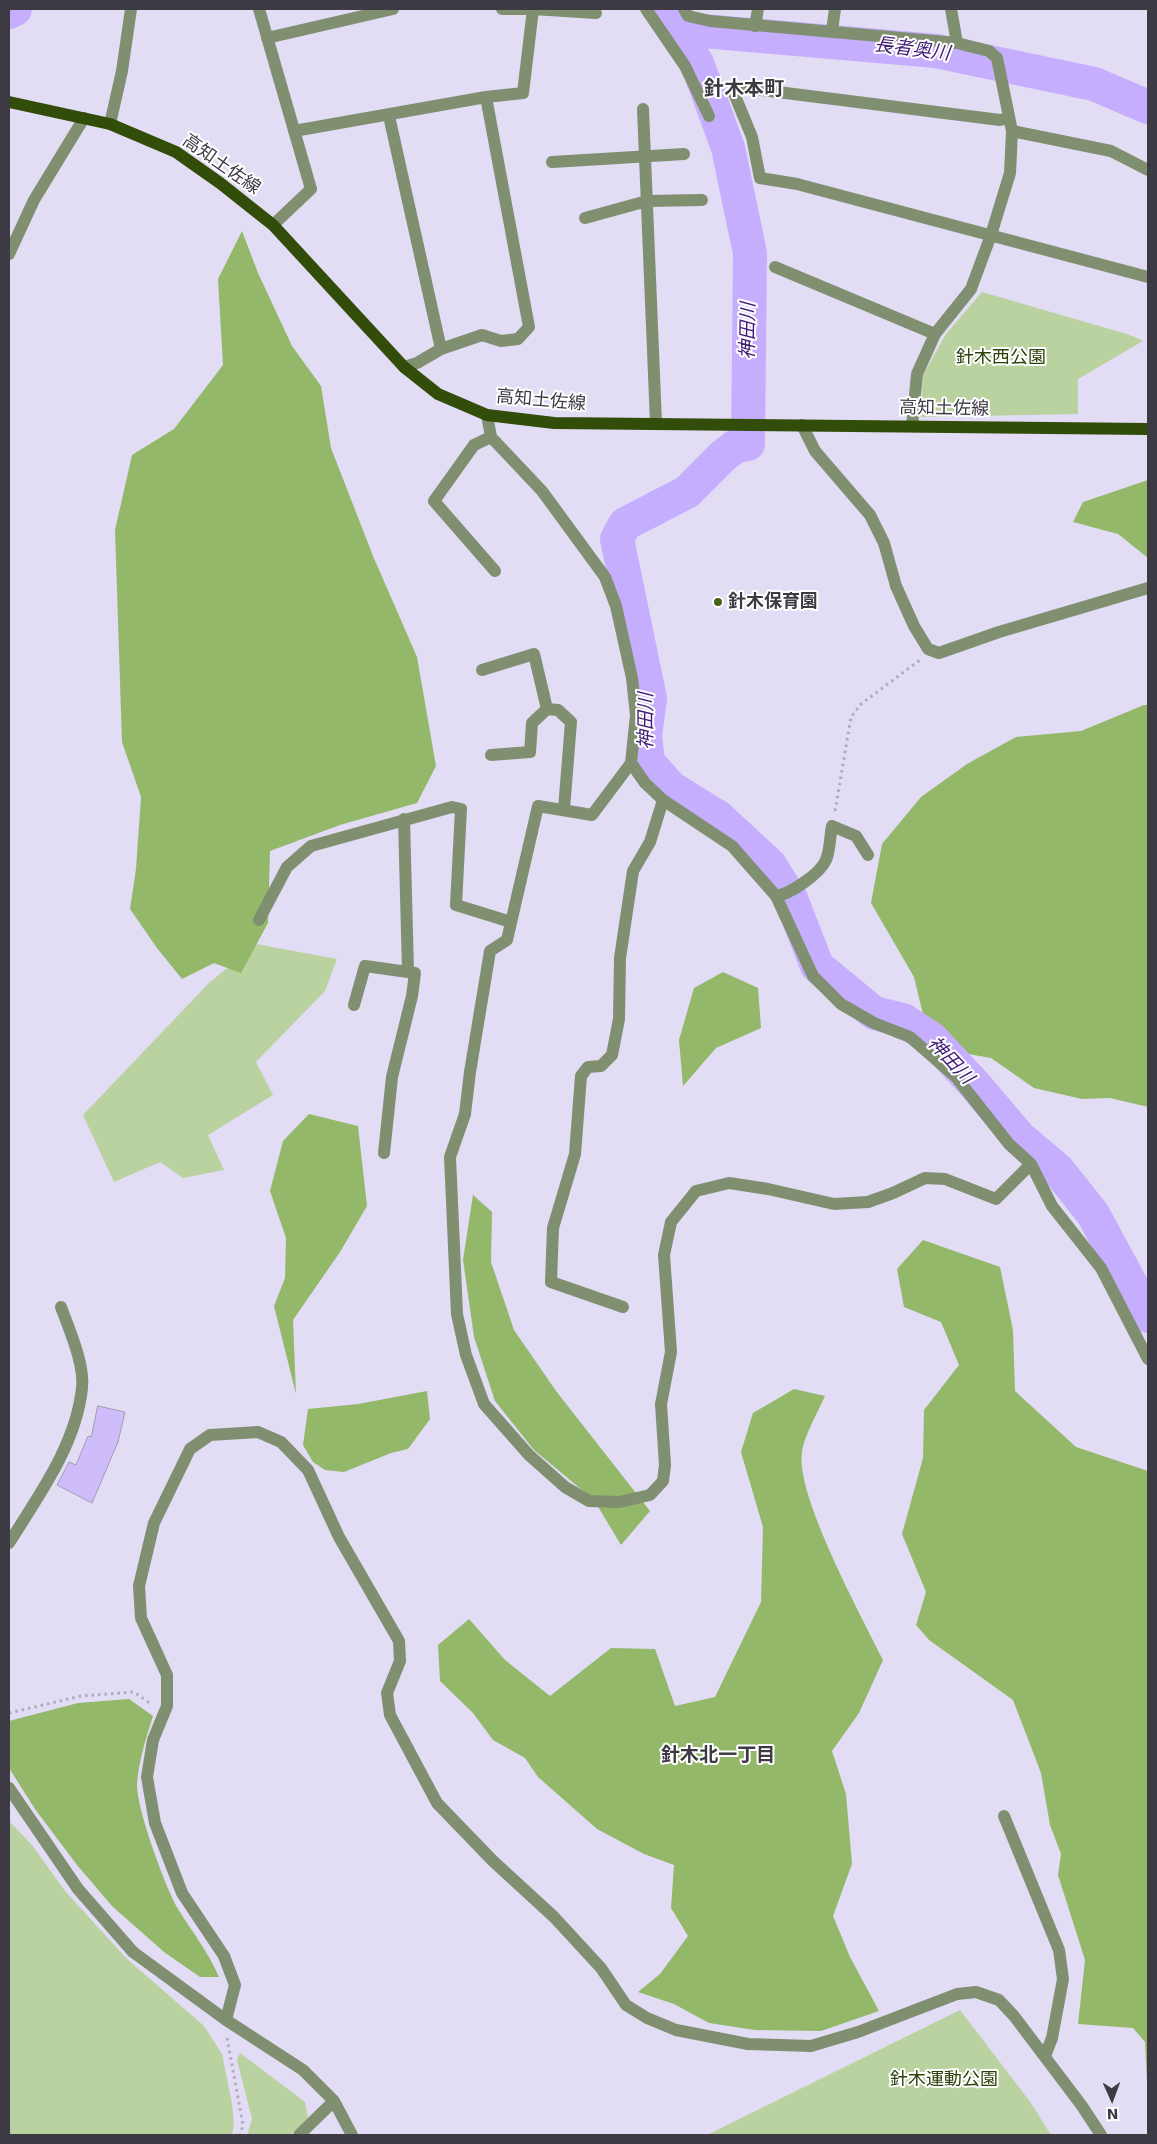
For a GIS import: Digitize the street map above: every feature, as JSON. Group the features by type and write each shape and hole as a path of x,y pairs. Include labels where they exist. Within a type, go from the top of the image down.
{"main road":[{"name":"高知土佐線","path":"9,102 110,124 176,152 220,183 273,225 404,367 438,394 487,415 554,423 1148,429"}],"street":[{"path":"110,124 122,71 131,9"},
{"path":"259,9 311,189 273,225"},
{"path":"268,38 393,9"},
{"path":"502,9 596,13"},
{"path":"294,131 389,116 486,97 523,93 533,9"},
{"path":"646,9 685,66 709,116"},
{"path":"684,9 688,16 710,21 956,43 989,51 998,64 1010,124 1010,173 991,235 971,289 935,334 917,374 912,426"},
{"path":"755,26 758,9"},
{"path":"832,31 835,9"},
{"path":"951,9 956,43"},
{"path":"1148,170 1111,152 1000,120 746,88 733,91 752,137 760,178 797,184 1148,277"},
{"path":"404,367 417,363 441,349 482,336 501,340 518,339 529,327 486,97"},
{"path":"643,109 656,423"},
{"path":"389,116 441,349"},
{"path":"9,254 34,200 84,118"},
{"path":"552,162 684,154"},
{"path":"585,218 647,201 702,200"},
{"path":"775,267 935,334"},
{"path":"487,415 490,437 542,491 605,577 616,606 632,678 636,715 631,763 592,815 538,806 506,940 490,950 465,1114 450,1157 457,1314 466,1355 484,1404 529,1455 565,1487 589,1501 619,1502 650,1495 663,1481 665,1465 661,1404 671,1352 664,1255 671,1222 696,1191 729,1183 768,1189 834,1204 868,1202 893,1194 925,1178 945,1179 996,1199 1032,1164"},
{"path":"802,425 816,451 870,515 884,543 896,586 914,626 928,649 939,653 999,632 1148,588"},
{"path":"490,437 474,445 434,501 495,571"},
{"path":"482,670 534,654 547,709"},
{"path":"491,755 530,752 532,723 547,709 558,710 571,722 564,809"},
{"path":"631,763 645,783 663,800 732,846 776,896 813,976 841,1004 874,1023 910,1036 956,1077 1009,1144 1032,1164 1052,1206 1101,1268 1148,1359"},
{"path":"623,1307 551,1282 553,1228 575,1154 581,1076 588,1067 601,1066 612,1054 619,1019 620,958 633,871 650,842 663,800"},
{"path":"259,920 287,867 311,846 452,807 461,809 456,905 511,922"},
{"path":"404,819 408,971"},
{"path":"776,896 783,895 812,877 826,861 832,826 856,836 868,855"},
{"path":"354,1005 365,966 415,973 412,996 392,1077 384,1153"},
{"path":"9,1542 68,1443 83,1387 76,1346 61,1307"},
{"path":"226,2020 235,1985 224,1956 182,1893 155,1823 147,1777 153,1740 167,1706 167,1675 141,1618 139,1586 154,1522 190,1449 210,1435 258,1432 281,1442 308,1470 339,1537 399,1641 400,1661 387,1693 390,1715 438,1803 493,1861 554,1917 601,1968 626,2005 647,2018 676,2030 748,2044 811,2046 858,2032 957,1994 976,1992 999,2000 1014,2016 1101,2135"},
{"path":"9,1788 78,1889 133,1952 226,2020 303,2070 334,2100 352,2135"},
{"path":"1004,1816 1059,1950 1063,1978 1052,2038 1045,2056"},
{"path":"299,2135 334,2100"}],"path":[{"path":"832,826 851,717 861,704 918,663 928,649"},
{"path":"9,1713 81,1696 134,1692 164,1713"},
{"path":"226,2020 228,2051 243,2125 240,2135"}],"green space":[{"path":"242,231 258,273 292,346 321,386 331,448 373,556 417,657 436,766 417,803 340,825 270,851 268,923 241,973 214,963 182,979 157,948 130,909 136,869 141,797 122,742 115,530 132,455 174,429 223,365 218,279"},
{"name":"針木西公園","path":"982,292 1130,335 1143,341 1078,379 1078,414 921,417 923,375 946,334"},
{"path":"1148,480 1148,558 1118,534 1073,522 1083,502"},
{"path":"1148,705 1148,1107 1110,1098 1082,1099 1034,1088 991,1058 968,1054 927,1031 914,977 871,903 882,844 921,797 967,764 1016,737 1081,731"},
{"path":"256,944 337,959 325,991 256,1062 273,1095 208,1135 224,1170 183,1178 160,1162 114,1182 83,1115 208,984"},
{"path":"723,972 758,988 761,1028 716,1048 683,1086 679,1040 694,988"},
{"path":"309,1114 358,1126 367,1206 340,1252 293,1320 296,1394 274,1306 285,1278 286,1238 270,1191 283,1141"},
{"path":"473,1195 492,1212 491,1262 514,1330 556,1391 650,1511 621,1545 594,1500 534,1450 495,1401 474,1337 463,1260"},
{"path":"923,1240 1000,1267 1013,1330 1015,1391 1076,1447 1148,1471 1148,2103 1145,2042 1133,2028 1078,2024 1085,1960 1058,1875 1061,1854 1050,1825 1041,1773 1013,1700 929,1640 916,1625 926,1592 902,1534 923,1458 924,1410 959,1365 941,1322 904,1307 897,1269"},
{"path":"794,1389 825,1396 803,1446 803,1472 809,1497 832,1556 883,1660 859,1713 832,1751 846,1794 852,1864 833,1916 850,1957 879,2011 821,2031 755,2030 709,2023 674,2004 638,1992 660,1974 688,1936 671,1908 674,1865 644,1854 597,1829 538,1777 525,1758 493,1740 473,1713 440,1681 438,1645 469,1619 505,1660 550,1696 611,1648 655,1649 675,1706 715,1697 761,1602 763,1527 741,1452 753,1413"},
{"path":"427,1391 430,1419 408,1449 391,1453 344,1472 325,1470 313,1462 303,1445 308,1409 358,1404"},
{"path":"129,1699 153,1716 141,1757 137,1783 146,1828 172,1898 205,1950 219,1977 200,1977 164,1952 112,1906 77,1865 35,1809 9,1768 9,1721 78,1703"},
{"path":"9,1821 32,1845 65,1891 126,1958 204,2026 222,2054 232,2104 234,2124 232,2135 9,2135"},
{"name":"針木運動公園","path":"960,2010 1031,2103 1051,2135 707,2135"},
{"path":"240,2053 305,2102 308,2118 290,2135 247,2135 252,2119 237,2060"}],"building":[{"path":"98,1406 125,1412 118,1442 92,1503 57,1485 69,1462 76,1465 88,1436 91,1437"}],"waterway":[{"name":"神田川","path":"9,12 15,9"},
{"name":"神田川","path":"660,9 697,63 728,148 750,253 748,444 736,446 723,456 687,492 625,524 617,539 650,699 645,736 648,762 671,788 718,817 770,865 791,899 817,966 874,1013 903,1020 932,1039 975,1085 1019,1137 1058,1170 1093,1214 1148,1316"},
{"name":"長者奥川","path":"670,23 703,31 936,51 1094,84 1148,107"}],"place":[{"name":"針木保育園","path":"718,602"}],"district":[{"name":"針木本町","path":"744,90"},
{"name":"針木北一丁目","path":"718,1756"}]}
